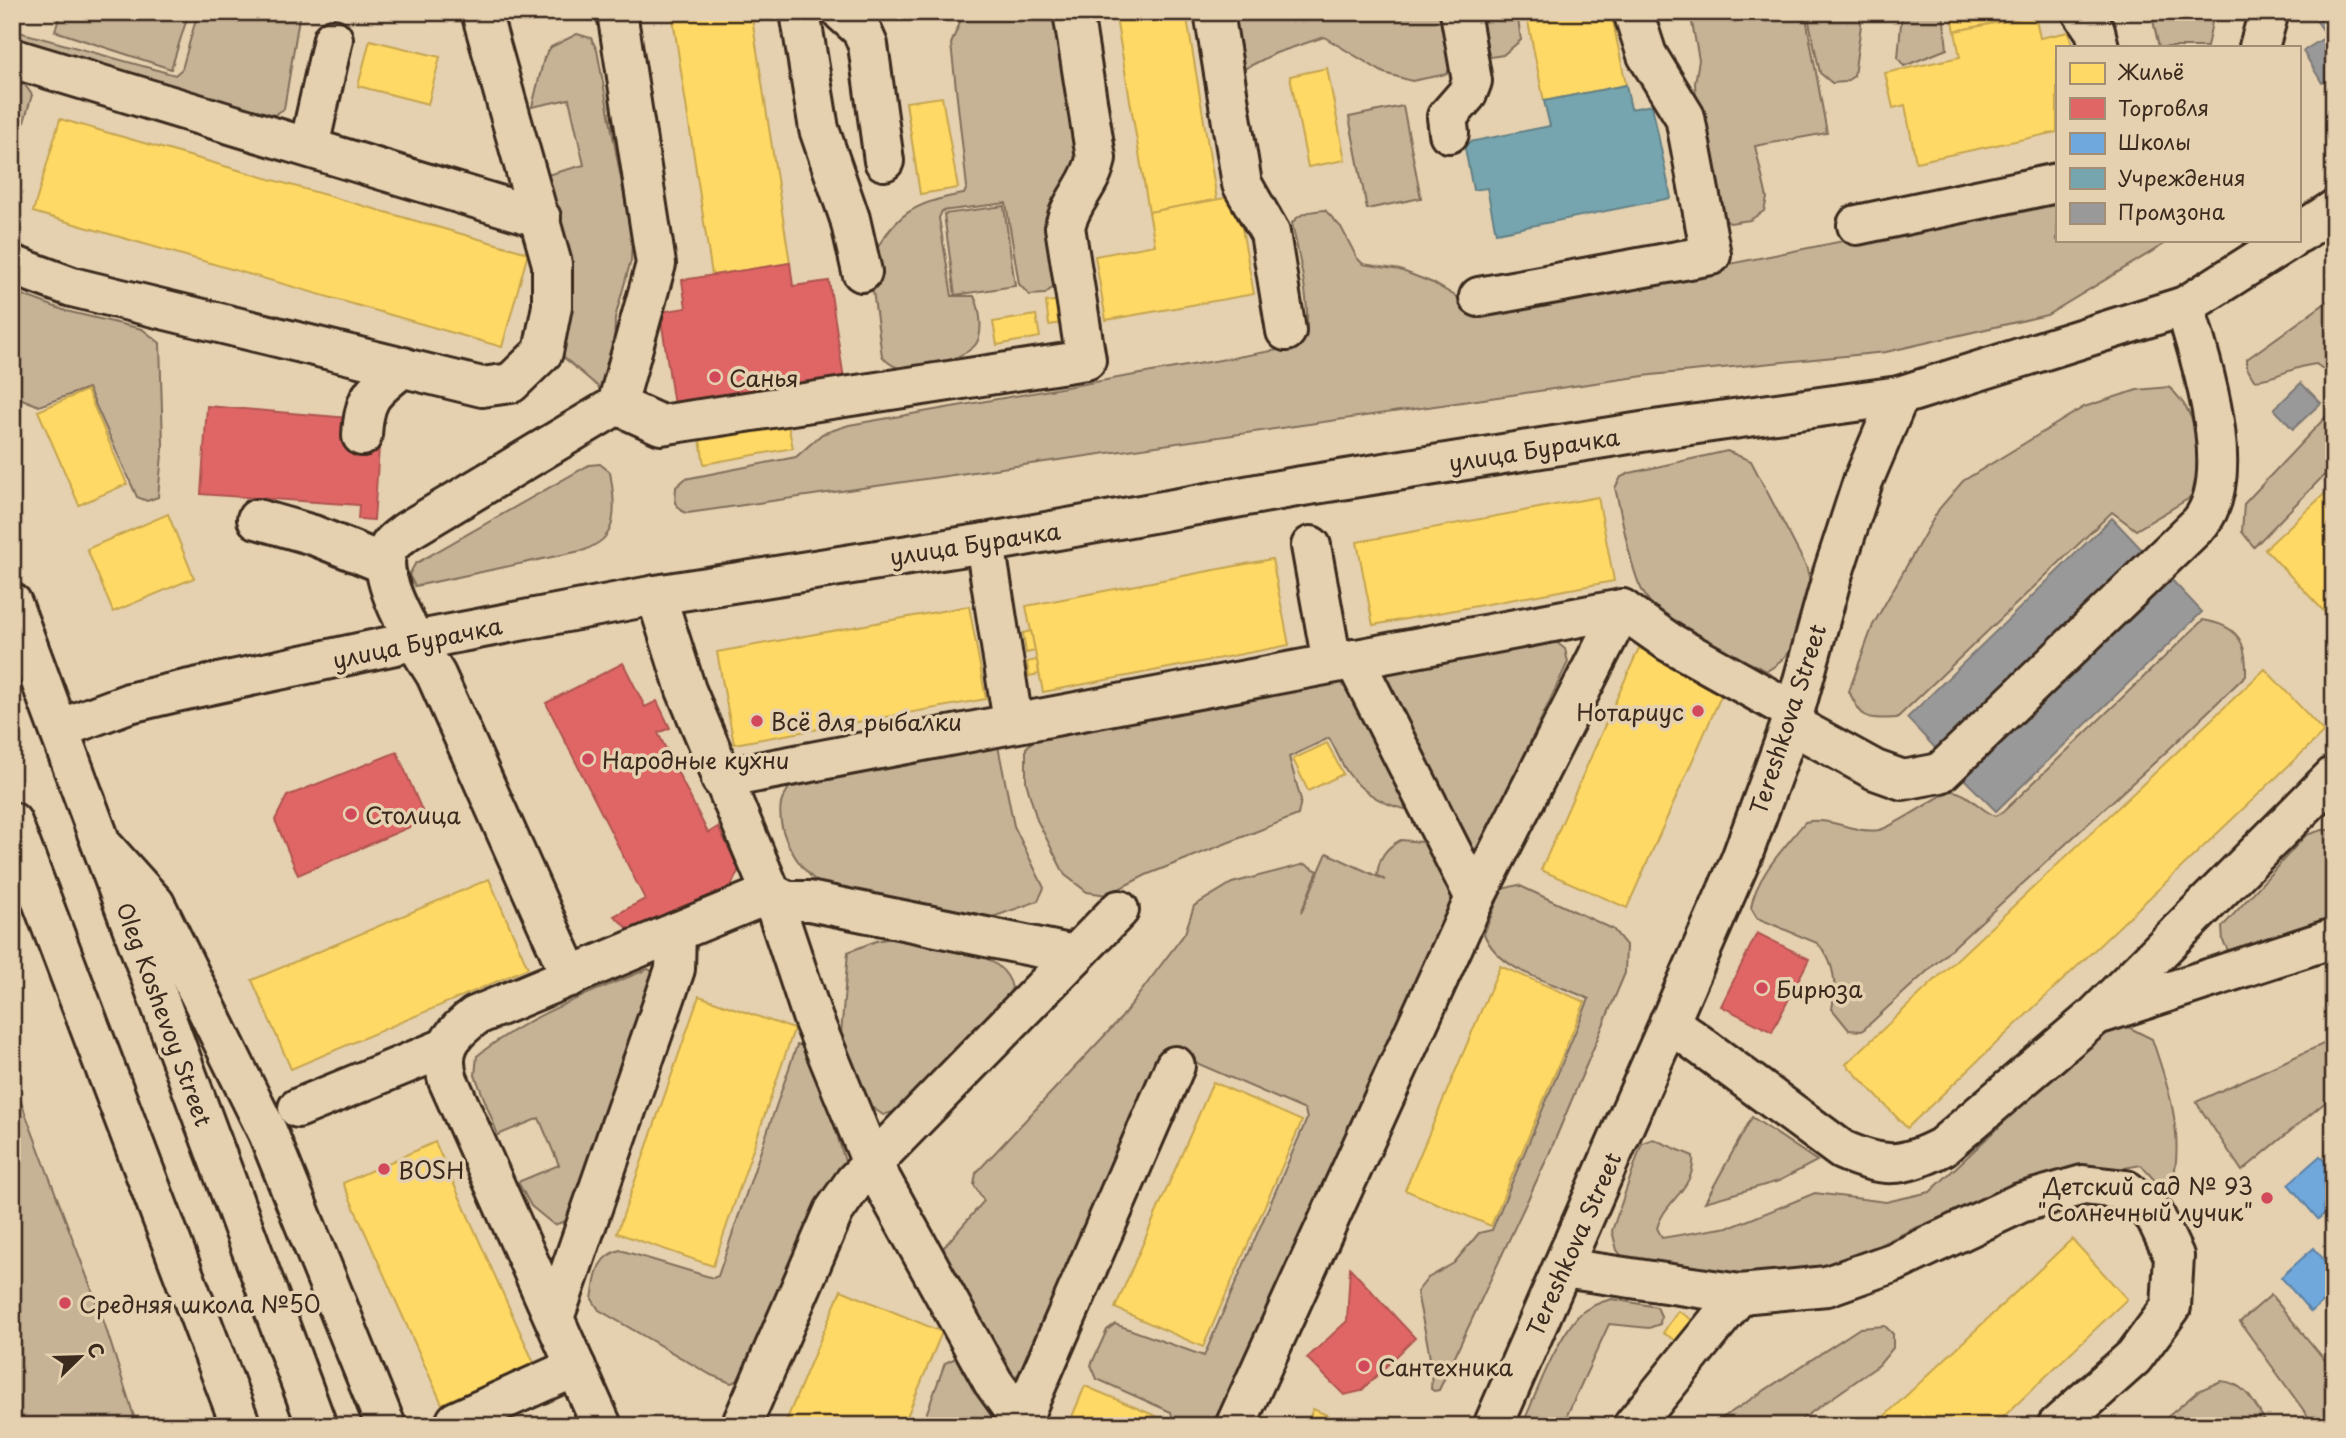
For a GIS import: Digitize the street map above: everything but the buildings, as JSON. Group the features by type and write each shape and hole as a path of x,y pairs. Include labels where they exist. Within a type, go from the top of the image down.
{"main road":[{"path":"12,265 72,286 482,387 511,383 543,352 552,306 552,264 481,12"},
{"path":"571,977 436,675 414,641 385,564 386,552 394,540 407,531 617,405 656,264 617,12"},
{"path":"842,12 861,29 868,45 884,162"},
{"path":"617,405 661,425 1086,359 1065,227 1067,216 1094,172 1096,159 1073,12"},
{"path":"1214,12 1242,184 1270,233 1286,331"},
{"path":"1449,133 1447,117 1467,94 1472,80 1460,12"},
{"path":"1479,297 1711,255 1685,117 1647,55 1633,12"},
{"path":"2082,12 2095,31 2099,46"},
{"path":"2259,46 2269,12"},
{"path":"804,13 819,129 850,219 862,272"},
{"path":"309,147 333,39"},
{"path":"12,58 541,218"},
{"path":"1857,225 2056,183"},
{"path":"2300,230 2334,210"},
{"path":"1899,396 2185,306 2282,242"},
{"path":"721,779 1622,609 1669,642 1875,770 1903,780 1940,773 2200,523 2215,498 2214,429 2202,366 2185,306"},
{"path":"362,436 364,408 369,398 403,367"},
{"name":"улица Бурачка","path":"60,729 129,703 414,641 656,596 1296,487 1654,430 1899,396"},
{"name":"Tereshkova Street","path":"1493,1426 1726,894 1792,718 1863,481 1899,396"},
{"path":"257,519 313,535 385,564"},
{"path":"985,542 1013,722"},
{"path":"1311,546 1343,661 1475,898"},
{"path":"656,596 686,690 771,893 813,1019 872,1163 993,1382 1020,1423"},
{"name":"Oleg Koshevoy Street","path":"12,603 317,1426"},
{"path":"1234,1426 1475,898 1622,609"},
{"path":"1669,1022 1842,1150 1872,1163 1916,1160 1942,1147 2095,1016 2334,776"},
{"path":"12,822 241,1426"},
{"path":"103,846 155,904 268,1133 386,1426"},
{"path":"602,1426 448,1080 443,1062 447,1047 457,1030 475,1016 771,893 787,901 809,901 1075,955"},
{"path":"741,1426 834,1212 872,1163 1119,910"},
{"path":"554,1318 674,969 676,932"},
{"path":"2095,1016 2334,938"},
{"path":"298,1108 447,1047"},
{"path":"1020,1423 1175,1066"},
{"path":"1563,1268 1740,1294 1827,1286 1867,1274 2020,1203 2083,1185 2126,1190 2155,1216 2174,1256 2171,1307 2134,1356 2057,1426"},
{"path":"1633,1426 1740,1294"},
{"path":"456,1421 576,1367"}],"shaded area":[{"path":"61,12 189,12 171,69 55,31"},
{"path":"198,12 300,12 284,109 269,118 12,46 12,30 175,75 182,69"},
{"path":"964,12 1061,12 1081,158 1048,228 1054,286 1045,294 1029,295 1019,284 1006,203 942,211 939,218 952,296 974,296 978,307 980,333 971,349 954,358 921,368 901,368 892,365 882,356 869,262 888,233 907,213 931,201 964,194 967,187 951,44"},
{"path":"1226,12 1449,12 1453,58 1447,74 1412,81 1384,73 1324,37 1238,69"},
{"path":"1476,12 1517,12 1521,40 1503,55 1491,57 1483,51"},
{"path":"1690,12 1805,12 1827,133 1755,146 1767,198 1764,211 1750,220 1730,223 1714,213 1697,116 1695,83 1699,60"},
{"path":"1807,12 1860,12 1861,25 1854,76 1845,82 1832,83 1820,73"},
{"path":"1902,12 1943,12 1947,49 1904,66 1898,58"},
{"path":"2151,12 2214,12 2207,46 2159,46"},
{"path":"577,34 591,38 597,50 632,238 631,260 615,318 613,384 602,390 561,355 570,289 547,175 584,165 569,99 532,107 544,58 551,47"},
{"path":"12,82 25,85 32,95 12,163"},
{"path":"1403,106 1421,198 1367,209 1349,117"},
{"path":"2056,198 2056,242 2168,242 2047,315 1886,352 1651,375 688,513 683,512 675,503 676,487 685,479 796,457 822,434 849,425 1300,346 1305,336 1307,306 1292,223 1299,216 1311,212 1325,210 1341,227 1363,264 1400,270 1433,283 1481,311 1491,312"},
{"path":"1004,206 1015,286 955,295 944,214"},
{"path":"12,291 66,311 142,329 160,343 163,444 158,497 147,501 137,497 88,388 39,406 12,395"},
{"path":"2334,297 2334,377 2316,364 2254,380 2247,368 2247,359"},
{"path":"2169,387 2186,408 2196,432 2200,485 2188,499 2136,530 2112,512 1897,718 1872,718 1862,713 1849,691 1873,625 1939,509 1963,481 2084,407 2137,390"},
{"path":"2334,408 2334,465 2254,547 2242,532 2244,504"},
{"path":"1727,451 1751,461 1806,566 1815,598 1791,649 1767,671 1713,647 1677,627 1648,600 1631,561 1615,488 1621,477 1630,473"},
{"path":"600,464 610,472 614,506 609,532 598,543 585,550 415,586 409,575 415,564 589,465"},
{"path":"2203,620 2225,626 2238,637 2245,653 2246,675 2165,753 1862,1031 1849,1030 1832,1009 1833,974 1823,950 1817,943 1757,918 1751,908 1765,873 1805,822 1824,821 1860,830 1879,830 1950,791 1968,797 1995,816 2003,812"},
{"path":"1555,641 1565,649 1568,662 1485,838 1479,847 1470,851 1378,683 1384,672"},
{"path":"1332,681 1344,682 1414,810 1386,803 1361,787 1345,769 1329,738 1289,757 1301,800 1298,815 1146,875 1107,895 1087,892 1065,875 1037,820 1026,782 1026,748 1040,733"},
{"path":"997,741 1014,826 1044,888 1038,901 987,919 819,884 796,859 785,838 780,815 782,802 791,784"},
{"path":"2322,830 2334,830 2334,927 2229,952 2223,941 2222,927 2306,835"},
{"path":"1401,840 1433,843 1462,891 1220,1426 1175,1426 1171,1412 1097,1379 1091,1365 1107,1330 1115,1324 1204,1356 1307,1119 1305,1110 1176,1054 1023,1372 1012,1378 942,1254 944,1247 984,1201 974,1185 976,1173 1121,1018 1185,933 1194,906 1232,883 1305,864 1318,871 1301,913 1327,853 1385,880 1377,875 1379,863 1387,850"},
{"path":"1518,885 1613,929 1626,945 1625,973 1549,1154 1439,1390 1434,1391 1431,1389 1429,1353 1417,1292 1428,1278 1454,1263 1479,1233 1492,1230 1589,999 1529,975 1503,959 1492,948 1484,934 1502,889"},
{"path":"892,938 924,941 980,955 1006,974 1012,988 1002,1005 896,1111 883,1115 869,1105 841,1035 848,952"},
{"path":"648,969 654,972 569,1220 554,1225 531,1206 518,1182 559,1165 539,1118 498,1135 475,1075 477,1056 537,1017"},
{"path":"2128,1027 2152,1039 2164,1074 2176,1129 2176,1166 2172,1184 2157,1183 2141,1165 2016,1187 1913,1229 1838,1265 1779,1278 1625,1260 1617,1250 1612,1231 1642,1143 1653,1139 1693,1156 1690,1177 1666,1210 1657,1228 1662,1238 1734,1226 1815,1193 1886,1202 1930,1192 2077,1053 2112,1028"},
{"path":"2334,1039 2334,1095 2242,1171 2196,1102"},
{"path":"797,1045 812,1049 846,1165 744,1379 731,1383 711,1375 599,1310 592,1299 595,1283 601,1263 620,1250 713,1278 718,1276"},
{"name":"Средняя школа №50","path":"12,1078 104,1322 137,1426 12,1426"},
{"path":"1752,1117 1817,1161 1779,1181 1705,1202"},
{"path":"2271,1295 2334,1371 2334,1426 2315,1426 2240,1322"},
{"path":"1612,1299 1657,1307 1661,1316 1660,1324 1649,1328 1609,1324 1562,1426 1522,1426 1547,1369 1570,1327 1585,1310"},
{"path":"1885,1326 1893,1334 1893,1348 1879,1365 1792,1426 1710,1426 1860,1328"},
{"path":"958,1357 963,1361 997,1426 922,1426 945,1363"},
{"path":"2221,1381 2244,1391 2268,1426 2157,1426 2198,1391"}],"place":[{"name":"Санья","path":"715,377"},
{"name":"Нотариус","path":"1698,711"},
{"name":"Всё для рыбалки","path":"757,721"},
{"name":"Народные кухни","path":"588,759"},
{"name":"Столица","path":"351,814"},
{"name":"Бирюза","path":"1762,988"},
{"name":"BOSH","path":"384,1169"},
{"name":"Детский сад № 93 \"Солнечный лучик\"","path":"2267,1198"},
{"name":"Средняя школа №50","path":"65,1303"},
{"name":"Сантехника","path":"1364,1366"}]}
